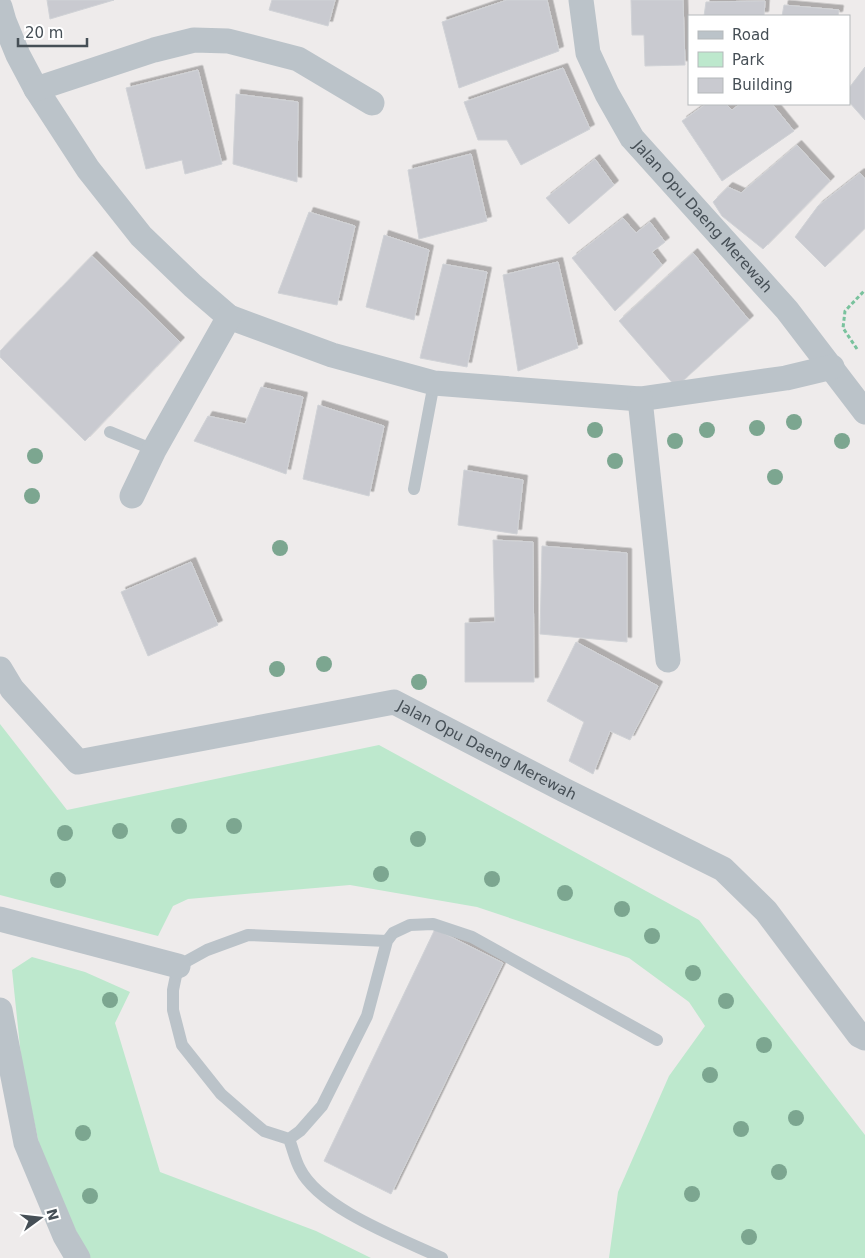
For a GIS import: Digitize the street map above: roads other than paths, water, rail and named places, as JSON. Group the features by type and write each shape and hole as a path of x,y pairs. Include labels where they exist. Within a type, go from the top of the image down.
{"street":[{"name":"Jalan Opu Daeng Merewah","path":"581,0 588,52 607,94 632,138 787,310 865,412"},
{"path":"0,8 18,54 36,89 88,169 141,236 193,286 229,317 332,355 434,382 640,399 786,378 832,367"},
{"path":"36,89 170,46 194,40 228,41 298,59 372,103"},
{"path":"132,496 154,450 229,317"},
{"path":"640,399 668,660"},
{"name":"Jalan Opu Daeng Merewah","path":"0,669 12,688 78,762 394,702 564,790 723,869 766,911 860,1035 865,1038"},
{"path":"0,919 178,966"},
{"path":"0,1010 26,1143 65,1236 78,1258"}],"lane":[{"path":"414,489 434,382"},
{"path":"110,432 154,450"},
{"path":"289,1139 300,1131 322,1106 367,1016 387,941 393,933 410,925 433,924 472,937 657,1040"},
{"path":"289,1139 264,1131 252,1122 221,1094 182,1045 173,1010 173,990 178,966 208,950 248,935 387,941"},
{"path":"289,1139 300,1170 317,1191 345,1212 442,1258"}]}
